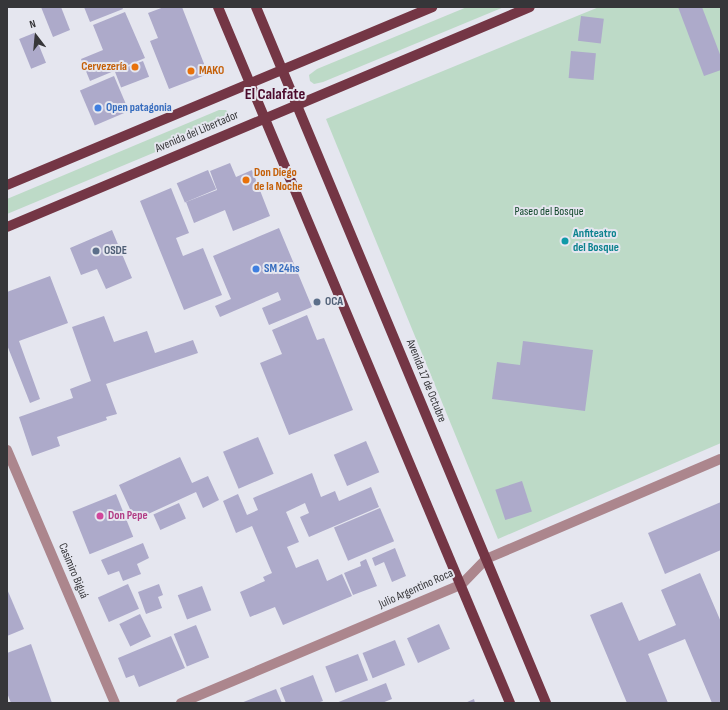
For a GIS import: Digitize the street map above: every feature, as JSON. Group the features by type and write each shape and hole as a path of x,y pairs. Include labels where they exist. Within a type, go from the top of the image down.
{"main road":[{"path":"218,7 510,703"},
{"name":"Avenida 17 de Octubre","path":"256,7 298,104 546,703"},
{"name":"Avenida del Libertador","path":"7,185 432,7"},
{"name":"Avenida del Libertador","path":"7,227 530,7"}],"street":[{"name":"Casimiro Biguá","path":"7,450 114,703"},
{"name":"Julio Argentino Roca","path":"180,703 461,585 486,559 721,459"}],"green space":[{"path":"467,7 504,7 323,82 314,84 310,81 309,75 317,69"},
{"name":"Paseo del Bosque","path":"599,7 721,7 721,443 498,539 326,119"},
{"path":"219,110 226,110 230,115 230,118 225,123 7,214 7,199"}],"building":[{"path":"41,7 61,7 70,30 53,37"},
{"path":"84,7 122,7 123,9 90,22"},
{"path":"164,7 182,7 208,74 169,89 150,41 158,38 148,13"},
{"path":"678,7 702,7 721,57 721,70 704,76"},
{"path":"125,12 145,58 90,81 81,59 103,50 93,25"},
{"path":"581,16 604,19 601,44 578,41"},
{"path":"34,33 46,63 31,69 19,39"},
{"path":"571,51 596,53 594,80 569,78"},
{"path":"143,61 149,77 121,88 115,72"},
{"path":"114,76 129,111 95,125 80,90"},
{"path":"230,163 236,177 252,170 270,216 233,231 225,210 194,223 186,202 217,190 210,171"},
{"path":"208,170 216,189 185,203 177,183"},
{"path":"171,188 189,233 176,238 183,256 203,248 222,295 184,310 140,201"},
{"path":"279,228 312,307 269,325 262,308 281,300 278,292 220,317 215,306 231,299 213,256"},
{"path":"112,230 132,278 106,289 97,269 81,275 70,248"},
{"path":"50,276 68,323 19,341 40,399 30,403 7,345 7,292"},
{"path":"307,315 317,340 324,338 353,410 289,435 260,363 282,354 272,330"},
{"path":"104,316 114,342 147,331 155,353 193,340 198,353 106,384 117,414 106,417 107,420 57,437 60,446 32,456 19,417 73,398 70,389 91,381 72,327"},
{"path":"523,341 593,350 585,411 492,399 497,362 520,365"},
{"path":"258,437 274,474 239,489 223,452"},
{"path":"366,441 379,472 347,486 334,455"},
{"path":"180,457 192,483 208,476 219,500 203,508 196,492 135,520 119,485"},
{"path":"312,473 321,497 335,491 339,501 371,487 379,507 309,537 300,517 309,513 305,503 286,512 299,542 287,547 296,568 318,559 327,581 342,574 352,596 283,625 275,607 250,617 240,592 265,581 263,577 272,573 252,526 236,533 223,501 238,494 247,515 258,510 253,498"},
{"path":"522,481 532,511 505,520 495,490"},
{"path":"116,494 133,537 90,554 72,512"},
{"path":"721,502 721,550 665,574 648,533"},
{"path":"179,503 186,519 160,530 153,514"},
{"path":"380,508 394,541 348,561 334,528"},
{"path":"143,543 149,558 137,564 141,574 123,581 119,571 108,575 101,560"},
{"path":"395,548 406,576 392,582 384,562 375,566 372,558"},
{"path":"366,559 377,586 353,595 344,573 361,566 360,562"},
{"path":"700,573 721,622 721,703 712,703 685,639 648,654 668,703 627,703 590,615 622,602 639,641 676,625 661,590"},
{"path":"128,584 139,609 109,622 98,597"},
{"path":"159,584 163,595 158,597 162,608 146,614 138,592"},
{"path":"202,586 211,610 187,620 178,595"},
{"path":"7,589 24,629 7,636"},
{"path":"140,614 151,636 130,647 119,624"},
{"path":"439,624 450,649 418,663 407,638"},
{"path":"196,625 209,657 187,666 174,634"},
{"path":"171,636 185,668 139,687 134,675 126,678 118,658"},
{"path":"395,640 405,665 373,678 363,653"},
{"path":"31,644 52,703 11,703 7,693 7,653"},
{"path":"358,654 368,680 335,693 325,667"},
{"path":"313,675 323,701 317,703 286,703 280,688"},
{"path":"386,683 392,699 382,703 336,703"},
{"path":"276,689 282,703 241,703"},
{"path":"474,699 475,703 465,703"}],"place":[{"name":"Cervezería","path":"135,67"},
{"name":"MAKO","path":"191,71"},
{"name":"Open patagonia","path":"98,108"},
{"name":"Don Diego de la Noche","path":"246,180"},
{"name":"Anfiteatro del Bosque","path":"565,241"},
{"name":"OSDE","path":"96,251"},
{"name":"SM 24hs","path":"256,269"},
{"name":"OCA","path":"317,302"},
{"name":"Don Pepe","path":"100,516"}],"district":[{"name":"El Calafate","path":"275,95"}]}
